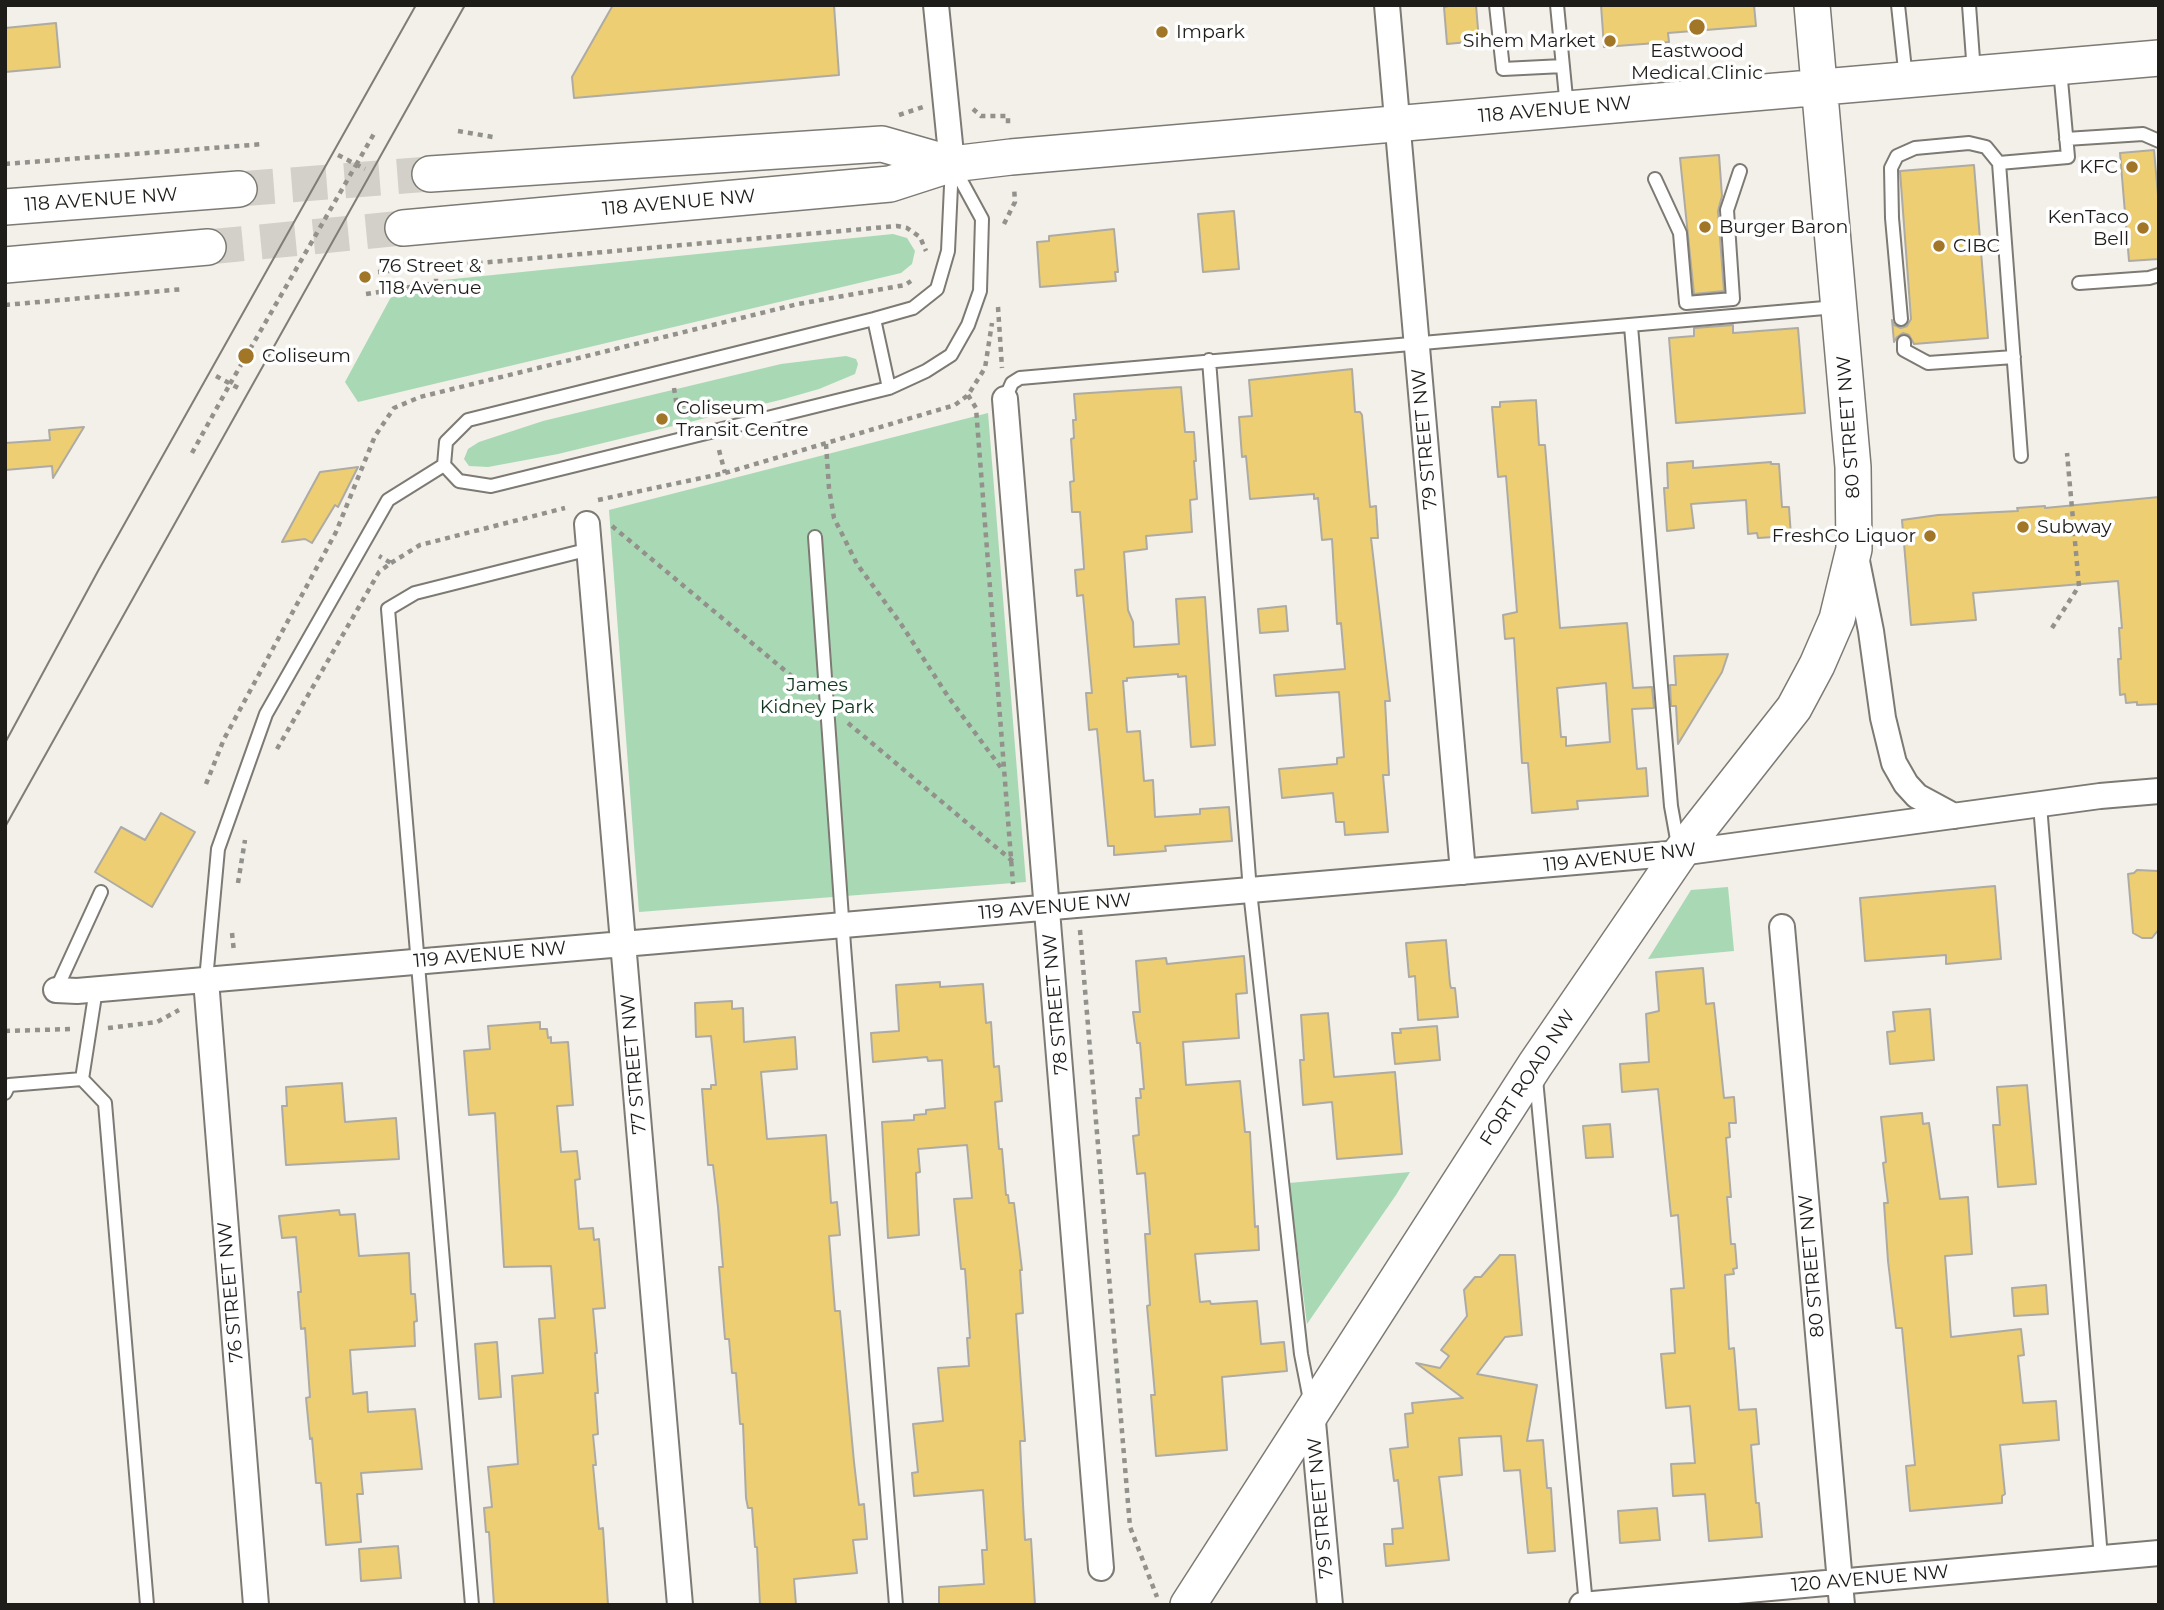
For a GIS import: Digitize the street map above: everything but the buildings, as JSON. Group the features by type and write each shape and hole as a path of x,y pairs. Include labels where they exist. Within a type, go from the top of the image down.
{"main road":[{"name":"80 STREET NW","path":"1812,5 1853,467 1854,550"},
{"name":"118 AVENUE NW","path":"403,228 890,184 952,164 2159,58"},
{"name":"118 AVENUE NW","path":"430,174 881,144 952,164"},
{"name":"118 AVENUE NW","path":"5,207 239,189"},
{"path":"5,265 208,247"},
{"name":"FORT ROAD NW","path":"1188,1605 1535,1065 1679,853 1794,708 1818,665 1836,619 1854,550"}],"street":[{"path":"936,5 952,164"},
{"name":"79 STREET NW","path":"1387,5 1463,872"},
{"name":"78 STREET NW","path":"1005,399 1101,1568"},
{"name":"77 STREET NW","path":"582,511 590,549 680,1605"},
{"name":"80 STREET NW","path":"1854,550 1871,631 1883,718 1895,763 1906,784 1917,796 1954,816"},
{"name":"119 AVENUE NW","path":"57,990 206,980 1679,853 2159,791"},
{"name":"80 STREET NW","path":"1782,927 1841,1593"},
{"name":"76 STREET NW","path":"206,980 257,1605"},
{"name":"79 STREET NW","path":"1312,1411 1330,1605"},
{"name":"120 AVENUE NW","path":"1585,1605 1841,1593 2101,1558 2159,1553"}],"lane":[{"path":"1496,5 1503,69 1563,66"},
{"path":"1556,5 1567,109"},
{"path":"1898,5 1906,79"},
{"path":"1969,5 1975,73"},
{"path":"1999,163 2068,157 2060,66"},
{"path":"2066,139 2143,134 2159,141"},
{"path":"1901,319 1892,218 1891,167 1897,156 1915,148 1969,143 1986,147 1999,163 2021,456"},
{"path":"952,164 982,219 980,291 968,325 951,355 926,371 888,388 491,486 459,481 444,465 446,442 468,420 913,307 937,289 948,251 952,164"},
{"path":"1655,179 1680,233 1686,303 1733,299 1727,210 1740,171"},
{"path":"2079,283 2159,275"},
{"path":"1005,399 1012,383 1020,378 1840,306"},
{"path":"874,319 888,388"},
{"path":"1631,326 1671,806 1679,853"},
{"path":"1904,342 1904,350 1928,363 2014,356"},
{"path":"1209,360 1250,891 1301,1354 1312,1411"},
{"path":"206,980 218,849 267,714 388,500 444,465"},
{"path":"815,537 896,1605"},
{"path":"472,1605 388,609 415,593 590,549"},
{"path":"2040,805 2101,1558"},
{"name":"119 AVENUE NW","path":"57,990 101,892"},
{"path":"82,1079 96,989"},
{"path":"1535,1065 1585,1605"},
{"path":"5,1093 9,1085 82,1079"},
{"path":"82,1079 105,1103 147,1605"}],"path":[{"path":"192,453 375,132"},
{"path":"5,164 264,144"},
{"path":"338,155 365,170"},
{"path":"366,294 436,283 436,268"},
{"path":"5,305 184,289"},
{"path":"391,563 420,545 582,511 725,473 955,405 968,394 985,369 996,304 1005,399"},
{"path":"663,337 676,401 681,405 702,403 707,407 725,473"},
{"path":"216,376 242,390"},
{"path":"968,394 976,408 1014,892"},
{"path":"825,444 834,517 858,564 949,698 1011,780"},
{"path":"2052,628 2079,586 2067,453"},
{"path":"272,759 379,572"},
{"path":"236,894 247,829"},
{"path":"1078,905 1130,1527 1161,1605"},
{"path":"232,929 234,961"}],"green space":[{"path":"893,234 907,238 915,251 912,264 901,273 358,402 345,382 391,297 440,289 444,280"},
{"path":"846,356 856,359 858,364 855,374 819,389 784,399 558,454 488,467 469,466 464,459 468,449 479,442 543,421 781,364"},
{"name":"James Kidney Park","path":"988,413 1026,882 639,912 609,510"},
{"path":"1728,887 1734,951 1648,959 1691,890"},
{"path":"1410,1172 1396,1195 1307,1324 1289,1183"}],"tunnel":[{"path":"239,189 430,174"},
{"path":"208,247 403,228"}],"tram line":[{"path":"5,743 98,571 416,5"},
{"path":"5,827 465,5"}],"place":[{"name":"Eastwood Medical Clinic","path":"1697,27"},
{"name":"Impark","path":"1162,32"},
{"name":"Sihem Market","path":"1610,41"},
{"name":"KFC","path":"2132,167"},
{"name":"Burger Baron","path":"1705,227"},
{"name":"KenTaco Bell","path":"2143,228"},
{"name":"CIBC","path":"1939,246"},
{"name":"76 Street & 118 Avenue","path":"365,277"},
{"name":"Coliseum","path":"246,356"},
{"name":"Coliseum Transit Centre","path":"662,419"},
{"name":"Subway","path":"2023,527"},
{"name":"FreshCo Liquor","path":"1930,536"}]}
